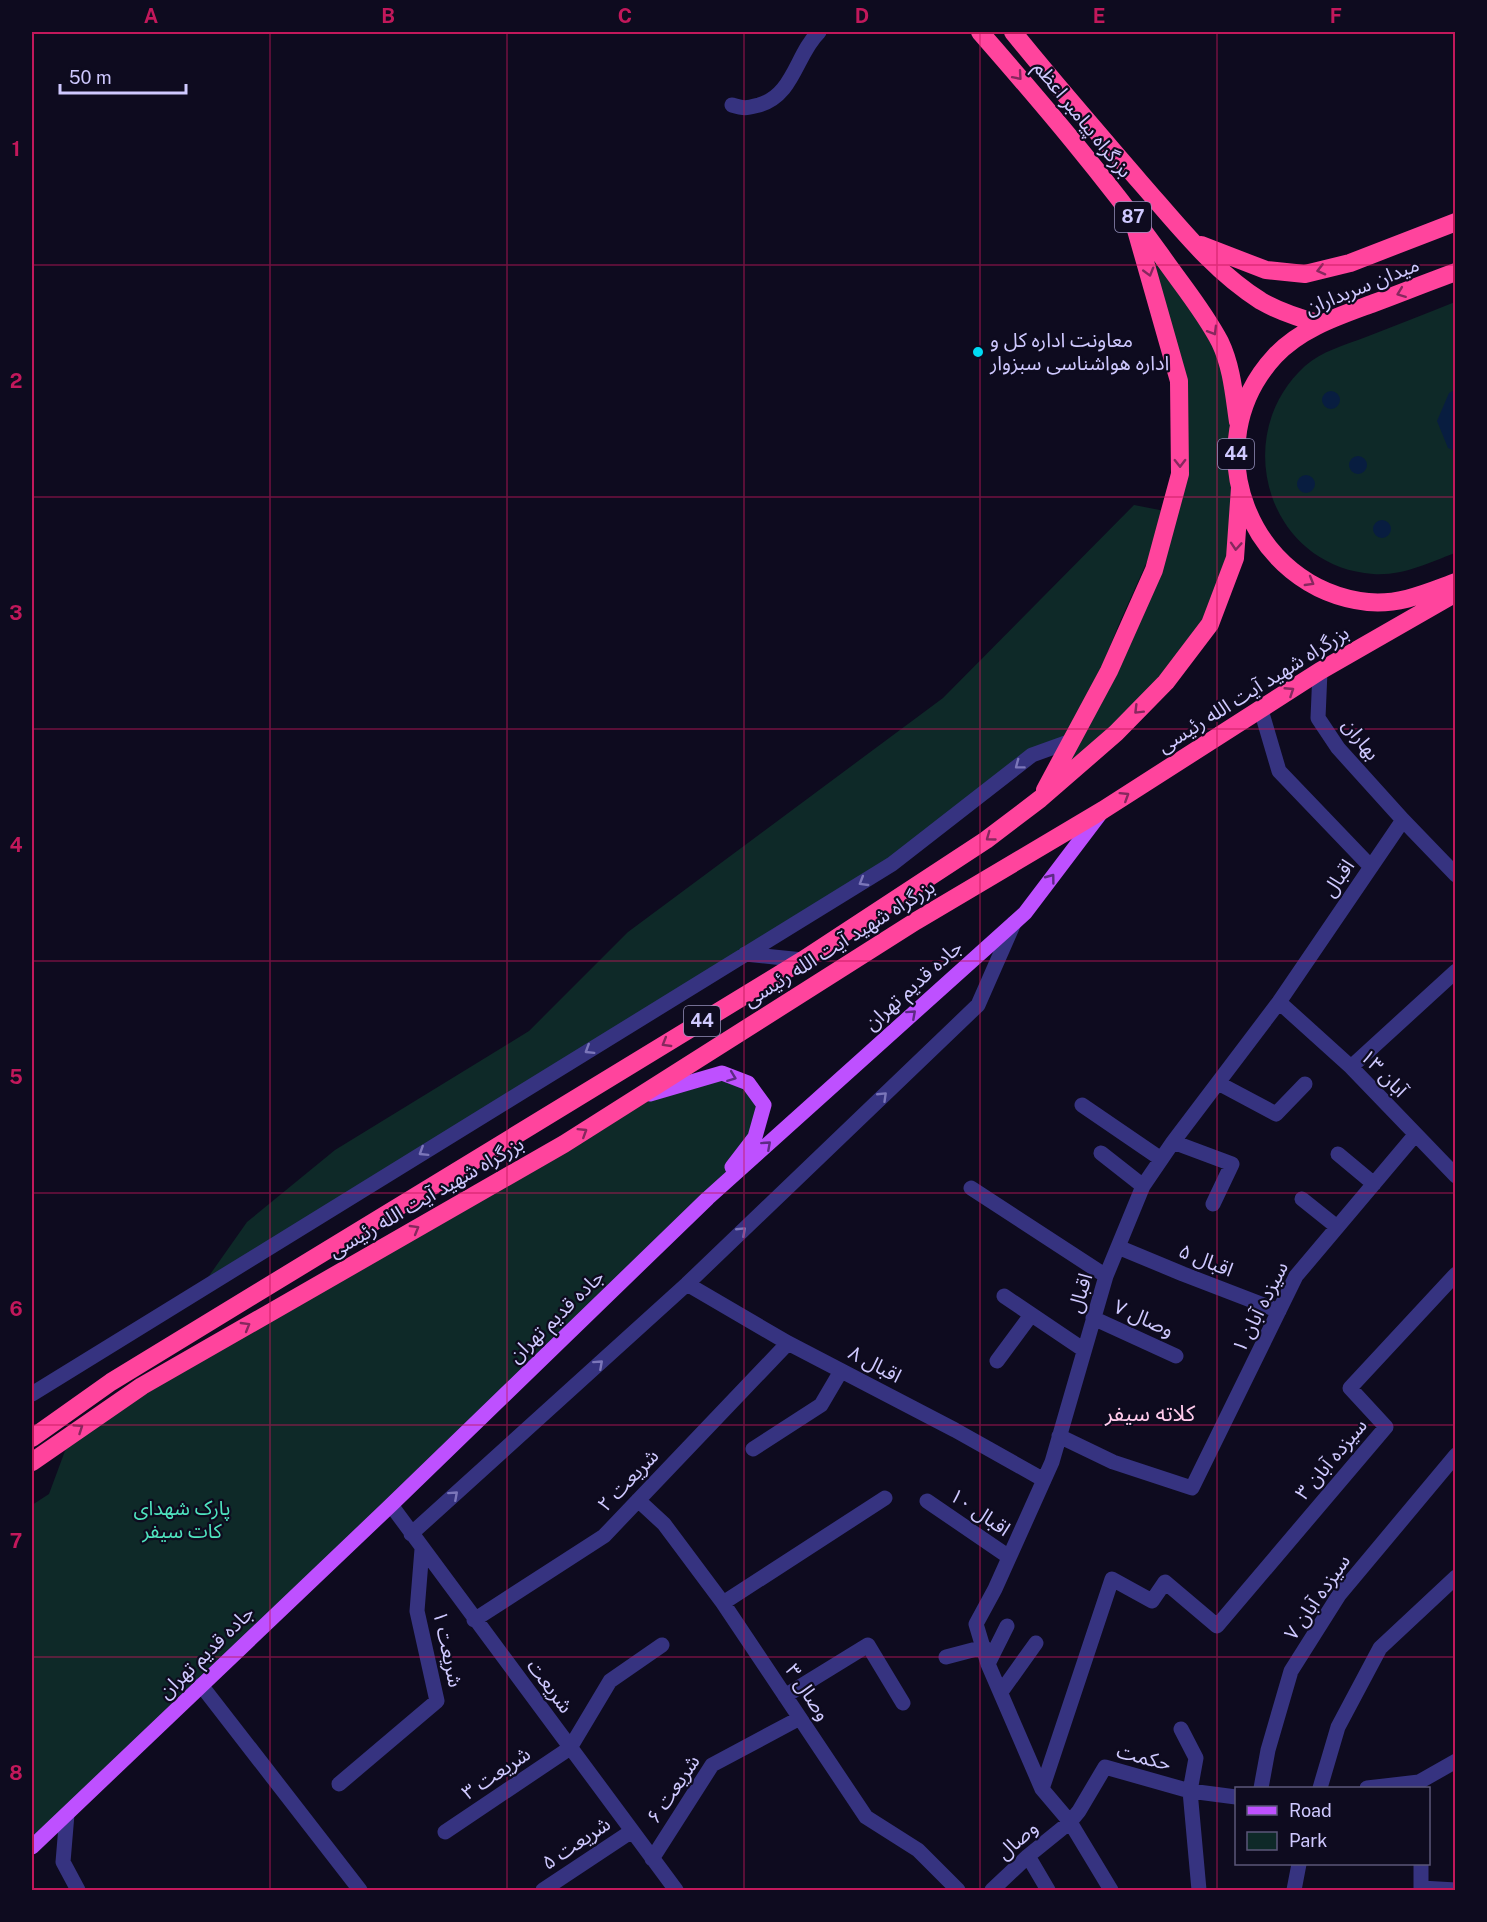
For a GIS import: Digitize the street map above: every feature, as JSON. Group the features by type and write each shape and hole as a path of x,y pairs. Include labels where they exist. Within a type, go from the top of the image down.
{"highway":[{"name":"بزرگراه پیامبر اعظم","path":"980,32 1025,83 1132,216 1200,310 1220,343 1231,374 1239,428"},
{"name":"بزرگراه پیامبر اعظم","path":"1013,32 1192,241 1234,281 1260,300 1288,315 1321,324"},
{"path":"1040,799 1109,671 1154,570 1180,474 1179,381 1132,216"},
{"path":"1192,241 1266,270 1305,274 1350,262 1455,222"},
{"name":"میدان سربداران","path":"1455,272 1321,324 1289,343 1275,357 1252,390 1239,428 1236,452 1240,488 1254,526 1271,551 1293,572 1310,583 1329,592 1368,602 1389,602 1411,600 1455,582"},
{"name":"بزرگراه شهید آیت الله رئیسی","path":"32,1438 111,1382 802,960 986,840 1040,799 1116,732 1166,682 1210,624 1235,558 1240,488"},
{"name":"بزرگراه شهید آیت الله رئیسی","path":"32,1462 142,1386 564,1144 916,921 1103,810 1320,671 1455,593"},
{"path":"310,1260 306,1270 308,1277 323,1282"}],"main road":[{"name":"جاده قدیم تهران","path":"34,1839 67,1814 708,1198 1025,913 1103,810"},
{"path":"636,1098 722,1073 748,1083 764,1106 755,1137 708,1198"}],"street":[{"path":"732,105 745,109 768,103 785,89 810,40 819,32"},
{"name":"بهاران","path":"1320,671 1318,718 1338,748 1403,820 1455,872"},
{"path":"1261,710 1279,771 1371,867"},
{"path":"32,1394 892,864 1032,755 1071,741"},
{"name":"اقبال","path":"1112,1890 1070,1821 1042,1789 988,1664 976,1624 995,1589 1052,1462 1106,1276 1143,1186 1173,1142 1280,1002 1403,820"},
{"path":"411,1534 687,1284 978,1005 1014,923"},
{"path":"745,954 802,960"},
{"path":"1351,1067 1455,971"},
{"name":"۱۳ آبان","path":"1280,1002 1351,1067 1415,1135 1454,1171"},
{"path":"1218,1083 1276,1114 1305,1084"},
{"path":"1082,1106 1161,1159"},
{"name":"سیزده آبان ۱","path":"1059,1436 1113,1462 1192,1488 1296,1276 1415,1135"},
{"path":"1173,1142 1232,1164 1213,1204"},
{"path":"1101,1153 1143,1186"},
{"path":"1338,1154 1374,1184"},
{"path":"971,1188 1106,1276"},
{"path":"1302,1198 1337,1227"},
{"name":"اقبال ۵","path":"1118,1247 1279,1311"},
{"name":"سیزده آبان ۳","path":"1042,1789 1112,1579 1152,1601 1165,1582 1217,1626 1386,1427 1350,1388 1455,1274"},
{"name":"اقبال ۸","path":"687,1284 788,1343 955,1430 1044,1480"},
{"path":"1004,1296 1084,1350"},
{"path":"997,1361 1031,1315"},
{"name":"وصال ۷","path":"1094,1318 1176,1356"},
{"name":"شریعت ۲","path":"474,1620 604,1536 788,1343"},
{"path":"753,1449 821,1405 841,1371"},
{"name":"سیزده آبان ۷","path":"1262,1787 1268,1750 1291,1671 1339,1596 1455,1455"},
{"path":"723,1603 885,1498"},
{"name":"وصال ۳","path":"638,1500 664,1524 723,1603 866,1817 918,1850 958,1890"},
{"name":"اقبال ۱۰","path":"927,1501 1009,1557"},
{"name":"شریعت","path":"391,1505 676,1890"},
{"name":"شریعت ۱","path":"339,1784 437,1701 417,1611 422,1549"},
{"path":"1320,1787 1338,1727 1380,1648 1455,1577"},
{"path":"988,1664 1007,1626"},
{"path":"1001,1692 1036,1643"},
{"path":"570,1748 610,1682 662,1645"},
{"path":"785,1696 868,1645 903,1703"},
{"path":"946,1657 984,1647"},
{"path":"201,1686 360,1890"},
{"name":"شریعت ۶","path":"652,1858 712,1765 800,1718"},
{"path":"1181,1729 1196,1758 1190,1791 1199,1890"},
{"name":"شریعت ۳","path":"445,1832 570,1748"},
{"path":"1384,1787 1419,1785 1455,1761"},
{"name":"حکمت","path":"1070,1821 1079,1811 1104,1767 1190,1791 1235,1797"},
{"path":"67,1814 63,1862 78,1890"},
{"name":"وصال","path":"992,1890 1070,1821"},
{"name":"شریعت ۵","path":"543,1890 632,1831"},
{"path":"1028,1856 1048,1890"},
{"path":"1294,1890 1299,1865"},
{"path":"1421,1865 1421,1888 1455,1890"}],"green space":[{"path":"1132,216 1231,374 1235,558 1210,624 1060,783 1071,742 1032,755 892,864 197,1293 247,1222 335,1150 529,1031 628,932 943,698 1134,505 1170,512 1179,381","holes":["1167,517 1075,733 1119,624"]},
{"path":"1455,302 1455,553 1395,573 1373,574 1337,566 1307,548 1285,523 1271,493 1265,460 1269,426 1282,394 1305,366 1319,356"},
{"name":"پارک شهدای کات سیفر","path":"722,1073 748,1083 764,1105 755,1137 708,1198 40,1839 32,1832 32,1505 49,1494 72,1432 636,1098"}],"water":[{"path":"1455,390 1455,451 1448,448 1437,421 1449,393"},
{"path":"1331,391 1337,394 1340,400 1337,406 1331,409 1325,406 1322,400 1325,394"},
{"path":"1358,456 1364,459 1367,465 1364,471 1358,474 1352,471 1349,465 1352,459"},
{"path":"1306,475 1312,478 1315,484 1312,490 1306,493 1300,490 1297,484 1300,478"},
{"path":"1382,520 1388,523 1391,529 1388,535 1382,538 1376,535 1373,529 1376,523"}],"place":[{"name":"معاونت اداره کل و اداره هواشناسی سبزوار","path":"978,352"}],"district":[{"name":"کلاته سیفر","path":"1150,1413"}]}
